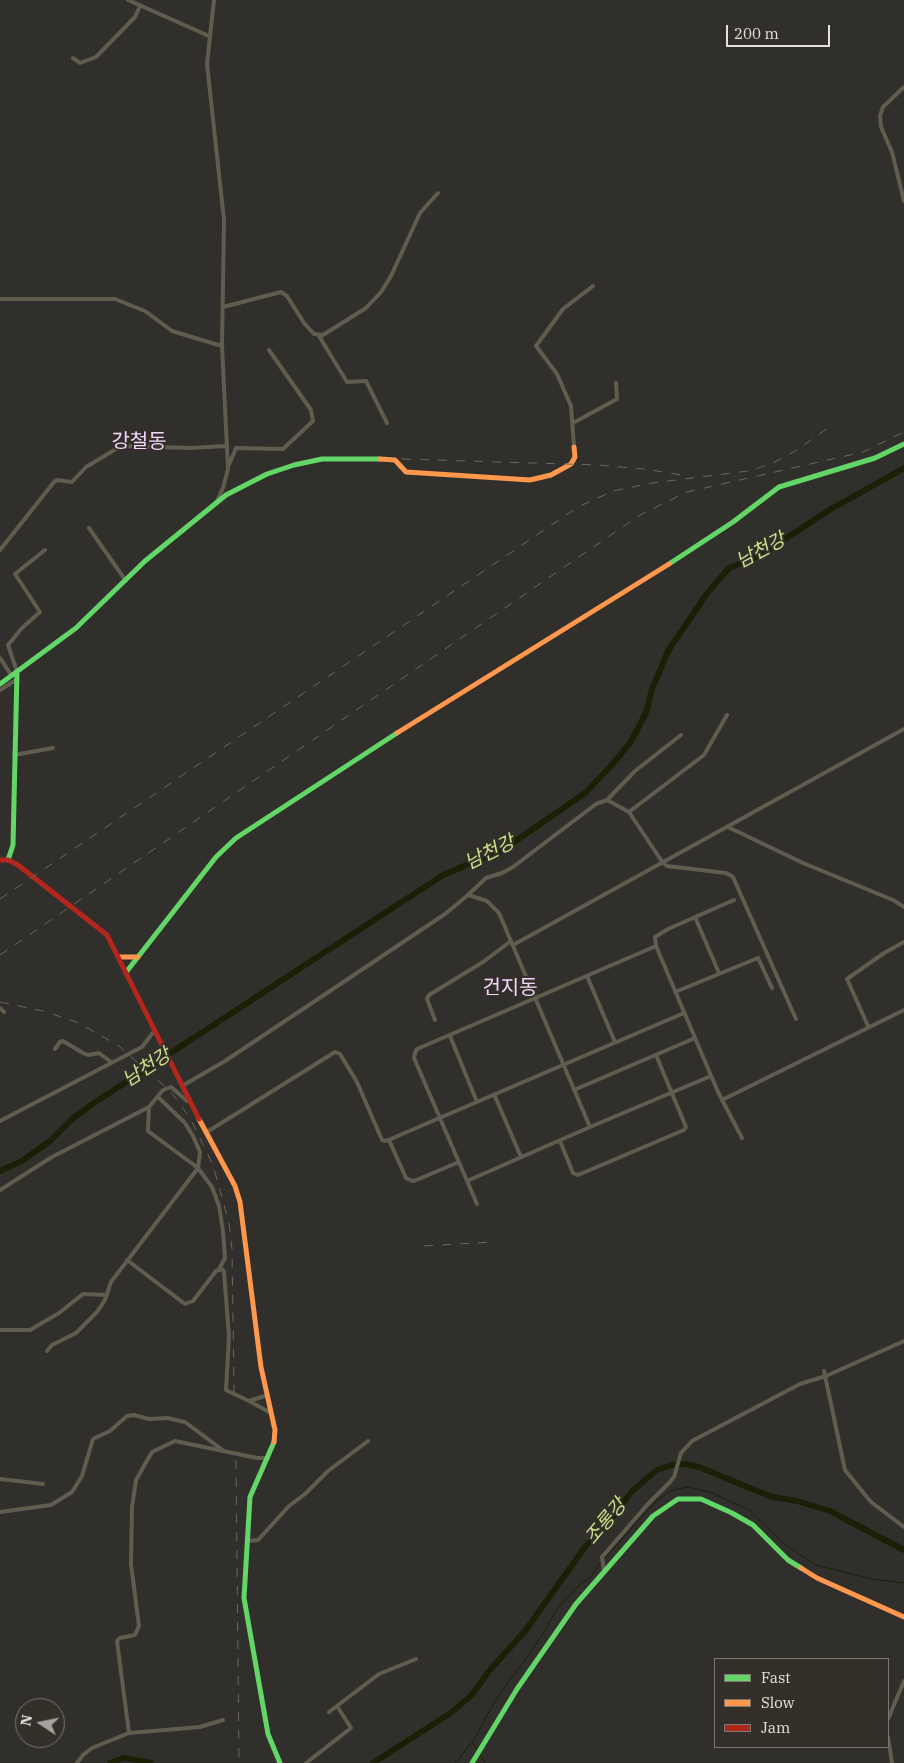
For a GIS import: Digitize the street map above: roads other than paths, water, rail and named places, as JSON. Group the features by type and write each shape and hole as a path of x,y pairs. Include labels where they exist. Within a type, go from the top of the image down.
{"main road":[{"path":"127,971 216,857 236,838 405,728 672,562 733,522 779,487 875,458 904,444"},
{"path":"0,684 15,676 67,635 145,561 226,495 267,474 312,460 344,458 395,460 402,470 406,472 530,480 551,475 572,464 575,457 574,447"},
{"path":"8,860 12,845 15,676"},
{"path":"0,860 8,860 33,876 96,924 107,935 127,971 178,1079 207,1132 240,1202 261,1367 275,1435 268,1458 250,1497 244,1586 246,1612 268,1734 280,1763"},
{"path":"119,957 138,957"},
{"path":"472,1763 536,1661 576,1604 656,1512 678,1499 696,1498 707,1501 748,1522 788,1560 825,1583 904,1618"}],"street":[{"path":"128,0 210,36"},
{"path":"214,0 207,64 224,220 222,346 228,469"},
{"path":"73,58 77,62 85,62 101,53 135,17 140,6"},
{"path":"904,87 883,107 880,116 881,127 892,152 904,201"},
{"path":"319,336 366,308 381,292 391,276 420,213 438,193"},
{"path":"574,447 571,406 560,380 536,346 563,309 594,286"},
{"path":"224,307 281,292 287,296 304,324 314,334 319,336 346,382 366,381 387,423"},
{"path":"0,299 116,299 150,314 172,331 222,346"},
{"path":"216,503 236,448 283,449 313,421 313,414 270,350"},
{"path":"572,423 617,399 616,383"},
{"path":"0,550 54,482 57,480 72,482 86,467 121,446 191,448 226,446"},
{"path":"89,528 126,581"},
{"path":"15,676 8,645 22,628 40,612 15,574 45,550"},
{"path":"0,658 15,676"},
{"path":"0,690 15,676"},
{"path":"629,812 704,755 727,715"},
{"path":"435,1020 427,999 429,995 512,943 728,827 904,729"},
{"path":"182,1086 314,1002 445,914 468,896 486,878 502,874 513,867 596,804 607,800 636,771 681,735"},
{"path":"14,755 53,748"},
{"path":"607,800 629,812 662,863 667,866 726,874 733,877 796,1019"},
{"path":"728,827 803,863 893,900 904,907"},
{"path":"468,896 488,901 499,913 590,1127"},
{"path":"734,900 655,937 656,946 711,1076 742,1138"},
{"path":"695,917 719,973"},
{"path":"868,1026 848,979 884,953 904,942"},
{"path":"477,1204 414,1056 417,1050 656,946"},
{"path":"675,992 758,958 772,988"},
{"path":"587,976 615,1042"},
{"path":"0,1008 4,1012"},
{"path":"722,1100 868,1026 904,1010"},
{"path":"207,1132 335,1052 340,1054 357,1082 382,1140 389,1140 684,1013"},
{"path":"0,1121 142,1047 155,1030"},
{"path":"450,1036 478,1102"},
{"path":"574,1090 695,1038"},
{"path":"55,1049 62,1041 88,1055 99,1053 112,1062"},
{"path":"560,1141 575,1174 580,1174 686,1128 656,1055"},
{"path":"467,1181 711,1076"},
{"path":"0,1190 52,1157 149,1107 163,1090 171,1087 191,1104"},
{"path":"494,1094 521,1157"},
{"path":"47,1351 52,1344 68,1338 81,1329 97,1312 111,1282 198,1168 200,1152 193,1136 185,1123 158,1097"},
{"path":"127,1260 185,1304 193,1301 219,1269 225,1258 220,1213 212,1187 198,1168 148,1131 149,1107"},
{"path":"389,1140 406,1178 410,1180 458,1162"},
{"path":"219,1269 224,1272 228,1294 229,1336 226,1386 228,1392 249,1400 272,1413"},
{"path":"0,1330 30,1330 60,1313 83,1294 106,1295"},
{"path":"604,1572 603,1555 670,1483 676,1472 679,1457 688,1445 707,1432 800,1384 826,1376 904,1341"},
{"path":"824,1371 842,1460 848,1475 871,1502 904,1527"},
{"path":"249,1400 268,1395"},
{"path":"0,1512 51,1505 72,1492 82,1476 93,1439 110,1431 127,1416 134,1415 149,1419 167,1418 190,1424 226,1453"},
{"path":"247,1541 258,1540 289,1506 305,1494 328,1471 368,1441"},
{"path":"129,1734 117,1642 120,1638 135,1635 140,1626 131,1564 132,1507 136,1480 152,1452 167,1444 184,1442 226,1453 268,1458"},
{"path":"0,1479 43,1484"},
{"path":"329,1712 379,1674 416,1659"},
{"path":"889,1717 904,1680"},
{"path":"306,1763 351,1728 338,1706"},
{"path":"77,1763 83,1754 92,1748 129,1734 200,1727 223,1720"},
{"path":"889,1744 892,1763"}],"waterway":[{"name":"남천강","path":"0,1171 22,1161 50,1141 72,1119 91,1105 443,875 504,849 585,793 630,743 646,713 652,689 668,651 708,592 729,568 759,556 831,509 904,468"},
{"name":"조롱강","path":"373,1763 449,1714 471,1696 489,1671 525,1631 585,1547 608,1523 632,1491 657,1470 671,1465 685,1464 699,1467 772,1497 797,1501 830,1511 904,1550"},
{"path":"604,1559 656,1501 670,1491 687,1487 710,1492 749,1510 784,1544 816,1565 871,1579 904,1583"},
{"path":"455,1763 474,1740 495,1701 542,1636 557,1609 580,1584 591,1577 600,1563"},
{"path":"473,1743 477,1749"},
{"path":"480,1755 485,1763"},
{"name":"조롱강","path":"110,1763 124,1758 151,1763"}],"railway":[{"path":"0,899 578,507 613,491 652,483 748,471 771,464 797,450 828,428"},
{"path":"0,955 640,515 687,492 863,452 904,432"},
{"path":"402,459 598,465 682,475"},
{"path":"0,1002 43,1011 79,1023 119,1046 171,1092 190,1118 213,1165 229,1223 232,1249 234,1392"},
{"path":"424,1246 493,1242"},
{"path":"236,1460 239,1763"}],"district":[{"name":"강철동","path":"139,442"},
{"name":"건지동","path":"510,988"}]}
